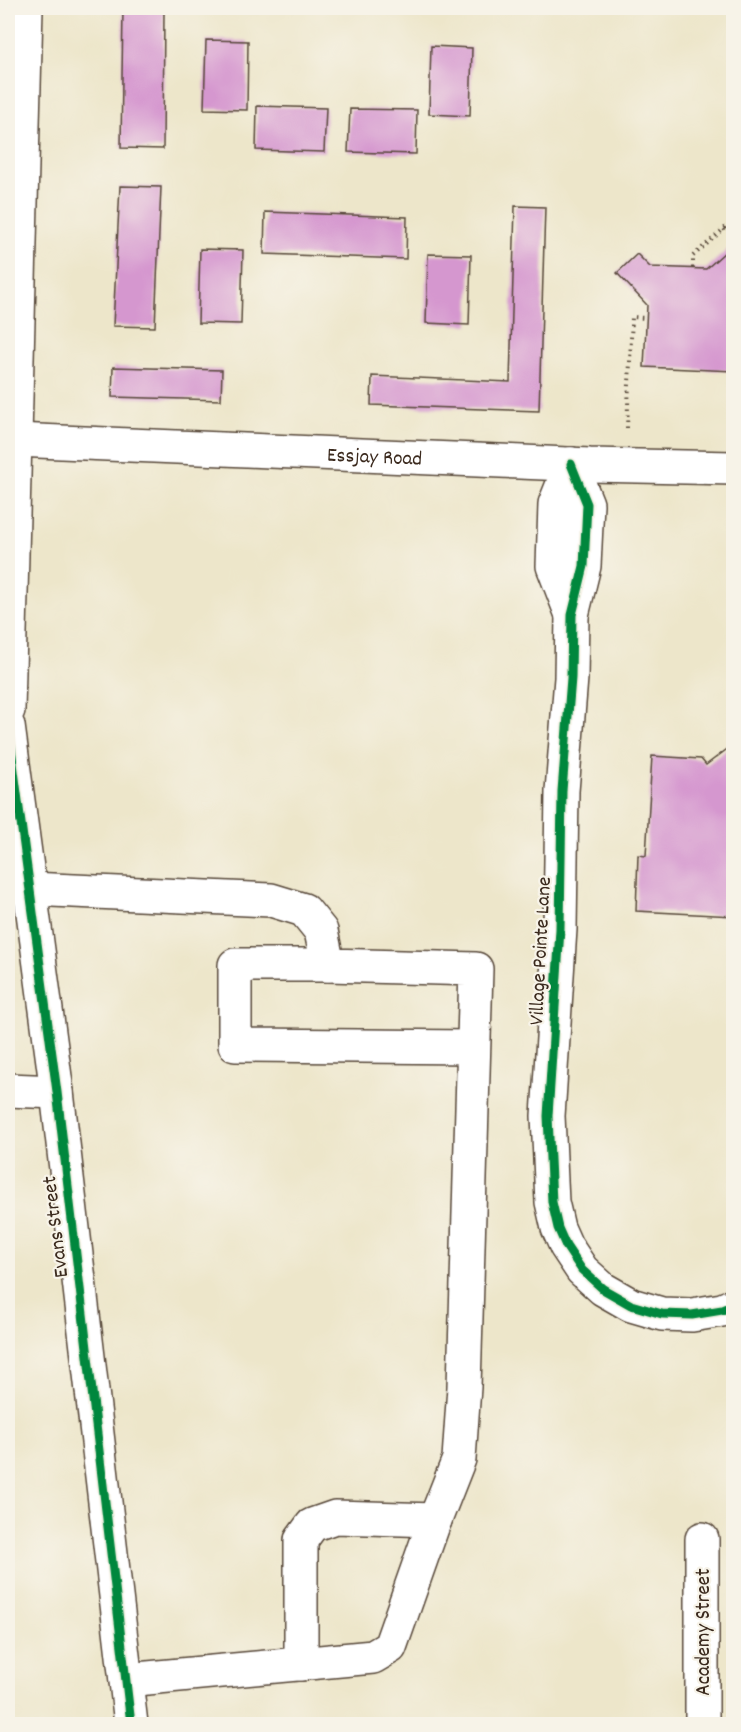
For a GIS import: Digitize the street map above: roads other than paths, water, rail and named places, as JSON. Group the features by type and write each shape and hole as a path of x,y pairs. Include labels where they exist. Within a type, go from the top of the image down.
{"street":[{"path":"8,710 26,8"},
{"name":"Essjay Road","path":"15,440 571,464 734,468"},
{"name":"Village Pointe Lane","path":"571,464 587,504 584,566 572,615 571,678 562,791 560,929 548,1116 552,1202 558,1228 566,1246 582,1270 603,1289 631,1305 662,1314 692,1315 722,1310 734,1305"},
{"name":"Evans Street","path":"8,726 57,1092 131,1725"},
{"path":"30,889 271,900 304,910 321,931 328,965"},
{"path":"126,1680 373,1657 390,1647 459,1459 464,1387 476,969 235,965 235,1045 473,1047"},
{"path":"8,1090 57,1092"},
{"path":"301,1664 301,1540 312,1525 335,1517 435,1520"},
{"name":"Academy Street","path":"702,1539 702,1725"}]}
